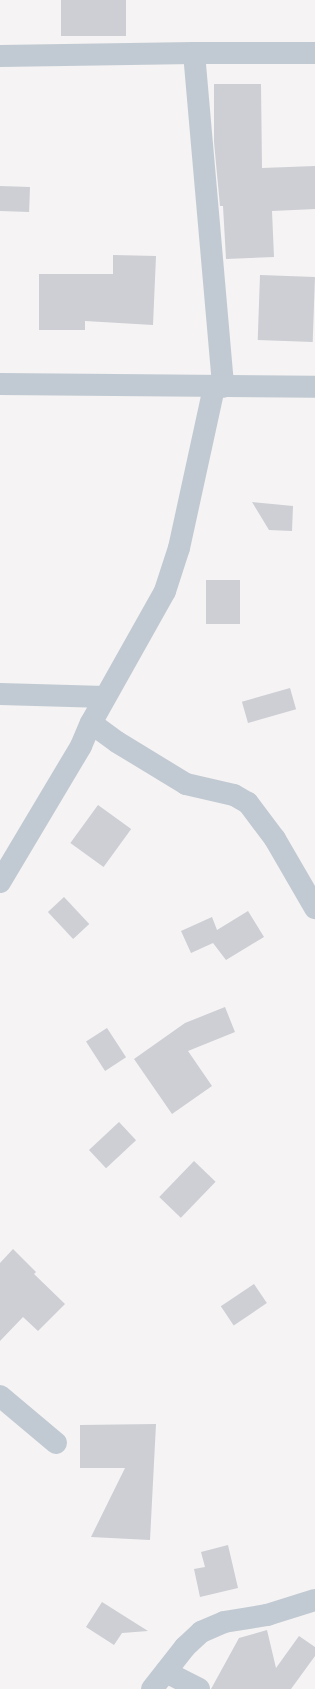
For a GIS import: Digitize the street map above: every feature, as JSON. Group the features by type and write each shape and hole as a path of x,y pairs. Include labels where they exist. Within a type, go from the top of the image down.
{"street":[{"path":"0,882 81,746 105,697 165,591 179,548 219,387 194,53"},
{"path":"0,56 315,53"},
{"path":"0,384 315,387"},
{"path":"0,694 105,697"},
{"path":"91,723 117,742 186,784 234,795 248,803 275,839 315,908"},
{"path":"0,1396 56,1443"},
{"path":"152,1689 185,1648 201,1632 224,1622 266,1615 315,1600"},
{"path":"166,1672 199,1689"}],"building":[{"path":"61,0 126,0 126,36 61,36"},
{"path":"214,84 261,84 262,168 315,166 315,209 272,211 274,257 226,259 223,206 220,206 214,142"},
{"path":"0,186 30,187 29,212 0,211"},
{"path":"113,255 156,256 153,325 85,321 85,330 39,330 39,274 113,274"},
{"path":"260,275 315,277 313,342 258,340"},
{"path":"252,502 293,506 292,531 269,530"},
{"path":"206,580 240,580 240,624 206,624"},
{"path":"290,688 296,709 248,723 242,702"},
{"path":"98,805 131,829 104,867 70,843"},
{"path":"64,897 89,924 73,939 48,912"},
{"path":"248,911 264,937 226,960 213,943 191,953 181,931 212,917 217,930"},
{"path":"225,1007 235,1032 188,1051 212,1086 172,1114 134,1059 185,1023"},
{"path":"107,1028 126,1057 105,1071 86,1042"},
{"path":"119,1122 136,1140 106,1168 89,1150"},
{"path":"194,1161 216,1182 181,1218 159,1197"},
{"path":"13,1249 36,1272 34,1274 65,1304 38,1331 23,1317 0,1341 0,1263"},
{"path":"254,1284 267,1303 234,1325 221,1306"},
{"path":"156,1424 150,1540 91,1537 125,1468 80,1468 80,1425"},
{"path":"228,1545 238,1588 200,1597 194,1569 205,1567 201,1552"},
{"path":"102,1602 148,1631 122,1633 114,1645 86,1627"},
{"path":"267,1630 276,1668 299,1636 315,1647 315,1656 291,1689 211,1689 239,1638"}]}
